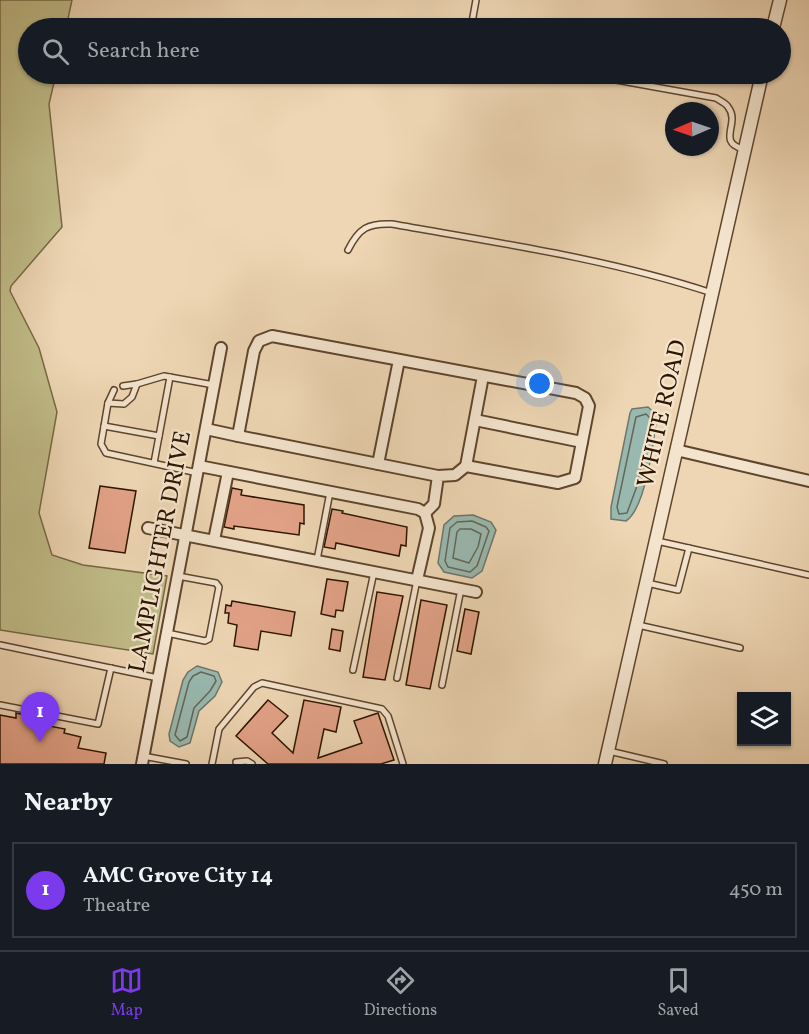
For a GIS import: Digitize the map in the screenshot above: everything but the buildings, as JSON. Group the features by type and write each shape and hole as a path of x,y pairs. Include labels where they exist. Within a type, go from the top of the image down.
{"street":[{"path":"776,18 780,0"},
{"name":"WHITE ROAD","path":"605,764 760,84"},
{"path":"238,436 254,351 259,341 272,336 576,393 585,398 589,406 575,478 566,483 466,466"},
{"name":"LAMPLIGHTER DRIVE","path":"142,760 221,348"},
{"path":"378,464 399,360"},
{"path":"206,429 438,476 455,475 466,466 483,376"},
{"path":"475,420 582,442"},
{"path":"676,450 809,481"},
{"path":"198,469 228,472 425,513"},
{"path":"214,540 228,472"},
{"path":"425,513 434,504 438,476"},
{"path":"417,580 429,528 425,513"},
{"path":"148,528 476,592"}],"lane":[{"path":"473,18 476,0"},
{"path":"638,84 716,98 728,106 731,114 731,142 734,146 745,149"},
{"path":"348,250 363,227 375,223 392,224 556,254 671,279 712,293"},
{"path":"123,386 164,376 214,385"},
{"path":"154,464 170,377"},
{"path":"108,403 124,404 132,397 137,384"},
{"path":"114,390 108,403 101,444 105,453 154,464 198,469"},
{"path":"104,426 159,436"},
{"path":"317,560 330,492"},
{"path":"656,540 809,575"},
{"path":"646,582 678,590 689,548"},
{"path":"353,670 374,572"},
{"path":"168,633 205,641 209,639 219,587 216,583 178,576"},
{"path":"398,678 417,580"},
{"path":"442,685 461,589"},
{"path":"636,625 741,648"},
{"path":"0,645 158,678"},
{"path":"0,705 98,724 111,668"},
{"path":"212,764 219,729 254,687 262,683 382,709 388,716 404,764"},
{"path":"608,751 664,764"},
{"path":"142,760 186,764"},
{"path":"229,764 247,761 252,764"}],"shaded area":[{"path":"0,0 72,0 68,18 18,18 18,84 54,84 49,104 62,227 11,286 10,291 39,348 57,412 39,513 52,555 83,565 167,576 153,654 0,630"}],"water":[{"path":"648,407 657,415 644,488 633,514 626,521 611,519 611,507 630,413 632,409"},
{"path":"473,515 491,522 496,530 482,571 472,578 444,572 438,563 444,525 454,516"},
{"path":"197,666 218,672 222,682 215,696 199,711 190,743 179,747 170,741 169,734 183,680 188,672"}],"place":[{"name":"AMC Grove City 14","path":"40,742"}]}
